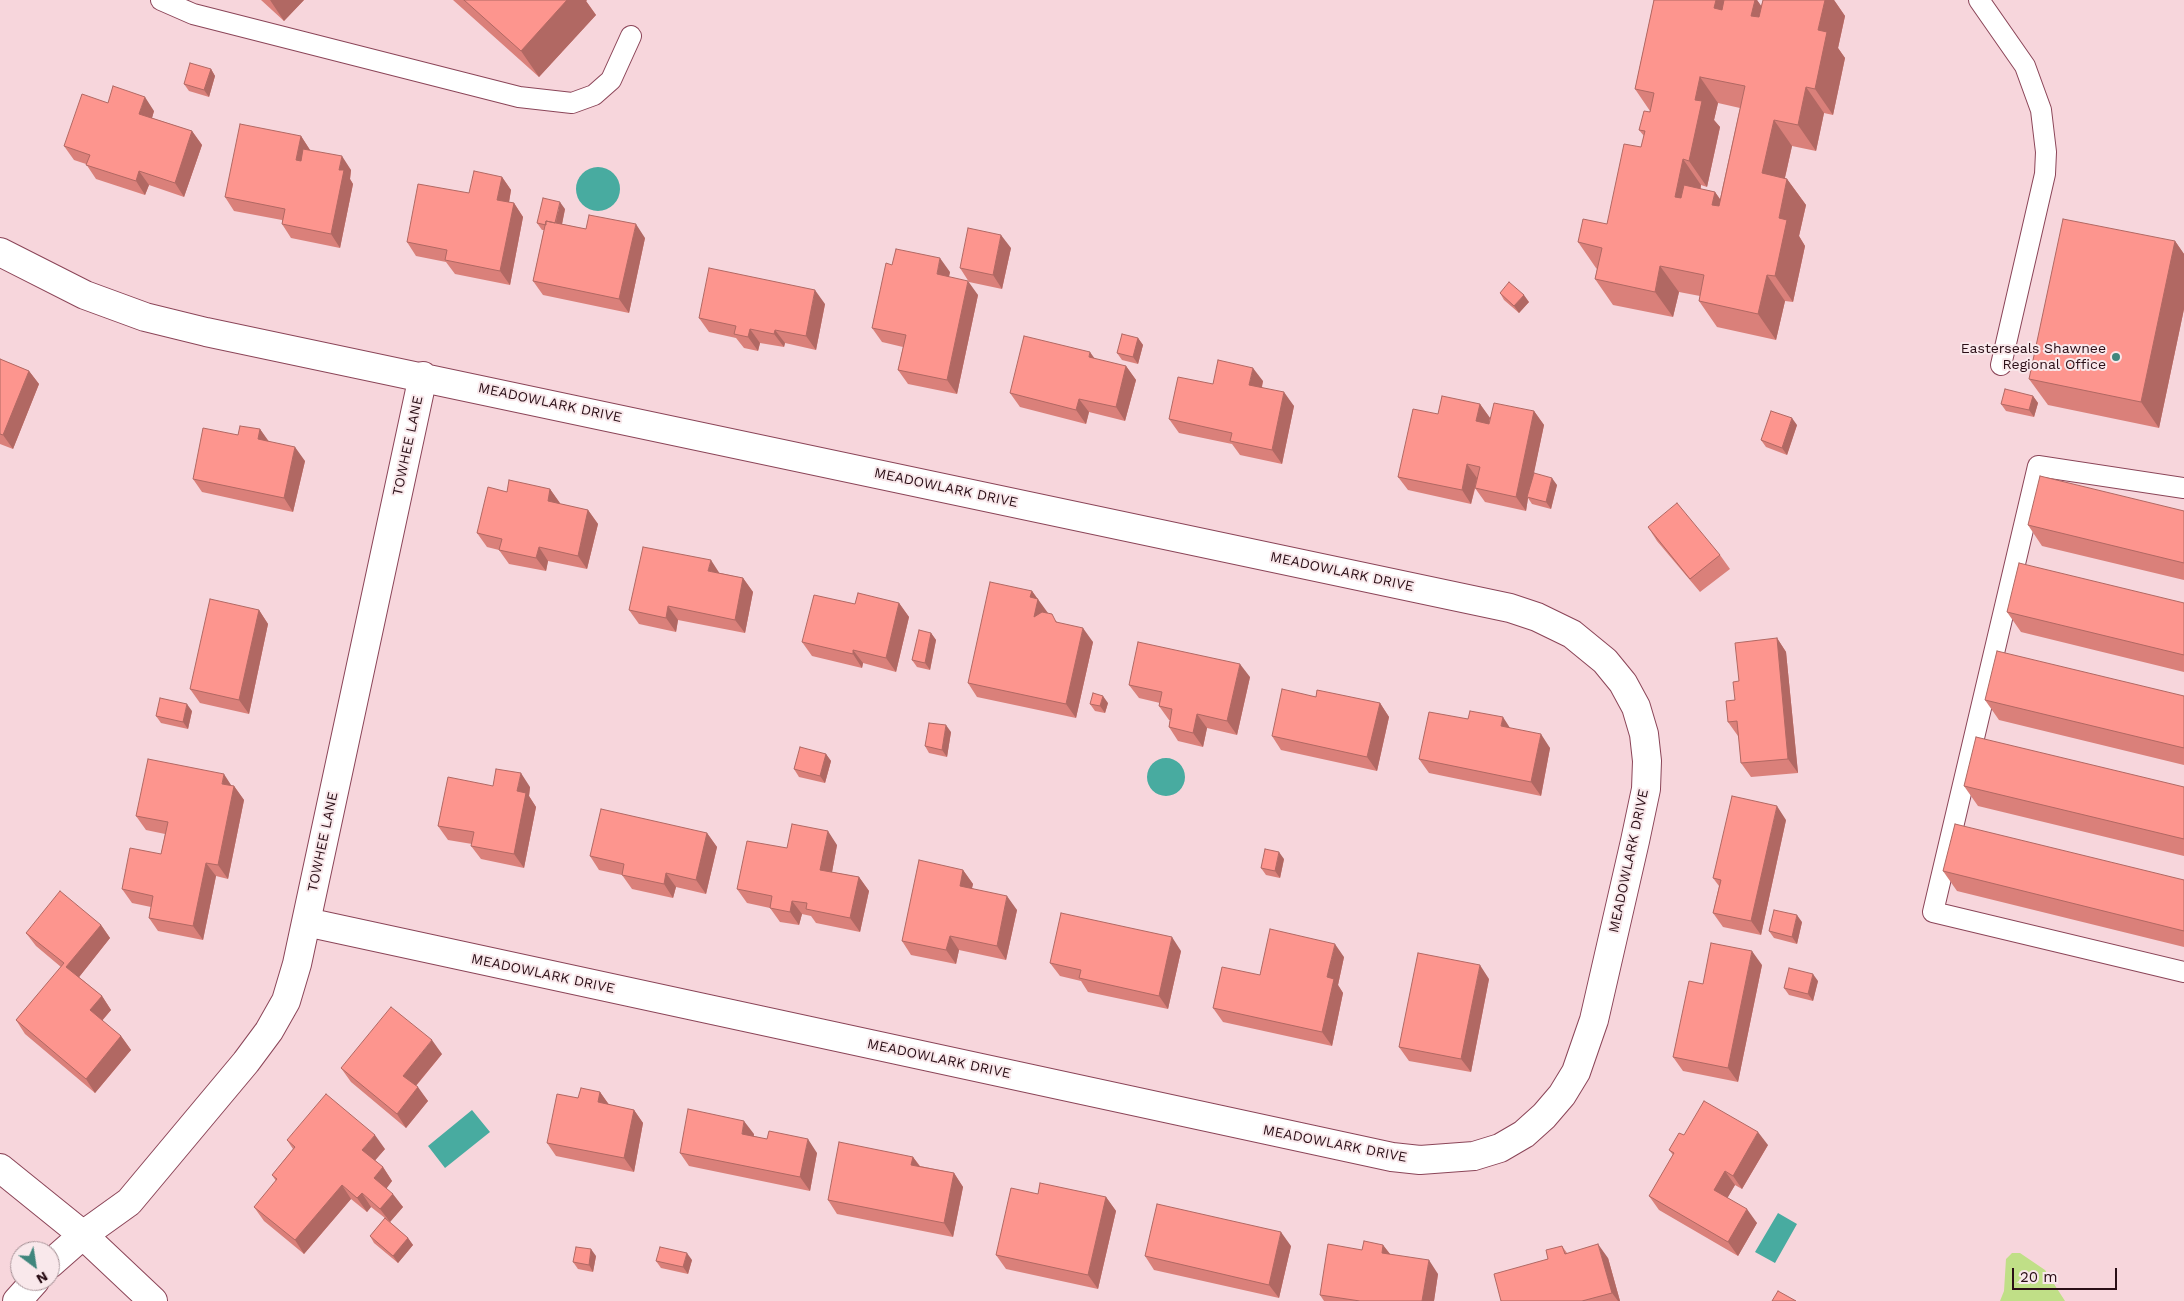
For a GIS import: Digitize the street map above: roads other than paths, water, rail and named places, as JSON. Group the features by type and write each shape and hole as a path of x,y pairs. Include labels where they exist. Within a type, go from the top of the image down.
{"street":[{"name":"MEADOWLARK DRIVE","path":"0,252 85,296 145,317 1510,608 1536,617 1585,642 1606,661 1623,682 1636,707 1644,734 1647,761 1646,788 1594,1020 1576,1072 1562,1095 1544,1116 1524,1134 1500,1148 1474,1156 1420,1160 1373,1153 306,922"},
{"name":"TOWHEE LANE","path":"60,1255 83,1235 129,1202 269,1031 286,1001 297,964 423,376"},
{"path":"0,1168 83,1235 152,1301"},
{"path":"17,1301 26,1291"}],"lane":[{"path":"161,0 193,14 510,95 572,103 594,95 611,80 631,36"},
{"path":"1979,0 2025,66 2041,110 2046,152 2045,174 2001,365"},
{"path":"2184,488 2038,466 1933,912 2184,972"}],"water":[{"path":"598,167 610,171 616,177 620,189 616,201 610,207 598,211 586,207 580,201 576,189 580,177 586,171"},
{"path":"1166,758 1179,764 1185,777 1179,790 1166,796 1153,790 1147,777 1153,764"},
{"path":"472,1110 490,1132 445,1168 428,1146"},
{"path":"1778,1213 1797,1224 1775,1263 1755,1252"}],"place":[{"name":"Easterseals Shawnee Regional Office","path":"2116,357"}]}
